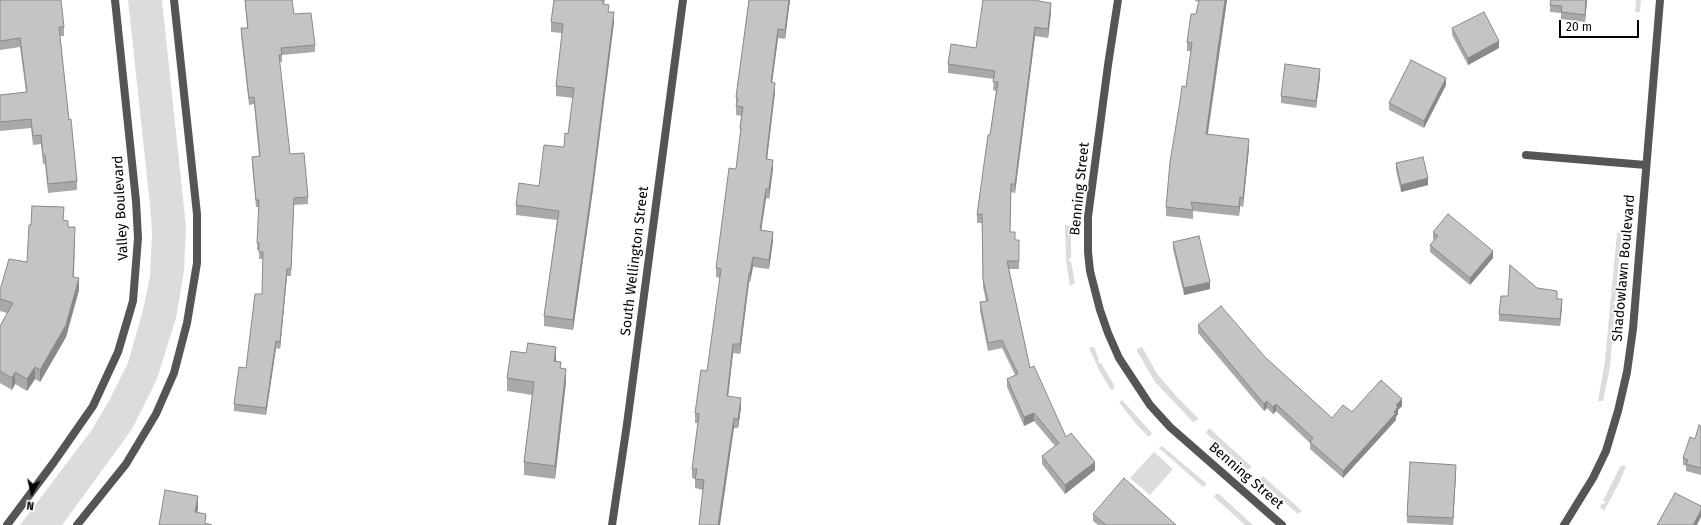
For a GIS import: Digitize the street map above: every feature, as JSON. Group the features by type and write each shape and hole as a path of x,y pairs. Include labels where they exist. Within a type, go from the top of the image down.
{"street":[{"name":"Valley Boulevard","path":"7,525 93,406 118,352 133,301 138,238 136,201 115,0"},
{"path":"77,525 126,464 156,414 174,373 188,316 197,263 197,214 174,0"},
{"name":"South Wellington Street","path":"612,525 627,424 655,202 683,0"},
{"name":"Benning Street","path":"1118,0 1088,218 1088,252 1090,271 1100,310 1119,358 1150,405 1170,427 1282,525"},
{"name":"Shadowlawn Boulevard","path":"1564,525 1593,478 1606,451 1624,391 1633,329 1660,0"},
{"path":"1526,155 1646,165"}],"shaded area":[{"path":"128,0 162,0 186,227 184,271 176,318 157,379 132,429 62,525 20,525 91,431 109,401 128,363 144,306 150,276 152,233"},
{"path":"1636,0 1641,0 1639,12 1635,12"},
{"path":"1065,225 1071,226 1071,258 1069,261 1071,261 1075,283 1070,286 1066,260"},
{"path":"1620,232 1621,238 1615,302 1613,302 1615,305 1610,367 1603,401 1598,401 1605,361 1617,233"},
{"path":"1094,347 1099,363 1101,363 1114,385 1114,389 1111,390 1100,372 1089,348"},
{"path":"1142,347 1158,375 1199,419 1193,422 1155,382 1137,351 1137,349"},
{"path":"1122,400 1152,433 1149,437 1136,424 1119,402"},
{"path":"1209,428 1252,467 1247,469 1206,433"},
{"path":"1162,446 1206,483 1206,485 1203,487 1159,448"},
{"path":"1154,452 1173,469 1150,495 1130,478"},
{"path":"1623,465 1626,466 1619,483 1604,511 1600,507 1602,503 1604,504 1606,502 1603,501 1620,467"},
{"path":"1263,476 1302,511 1298,514 1261,481 1260,479"},
{"path":"1216,494 1219,494 1253,525 1245,525 1214,497"}],"building":[{"path":"0,0 61,0 64,27 59,27 69,120 71,119 77,181 48,184 41,135 33,136 31,119 0,122 0,95 27,92 20,38 0,41"},
{"path":"245,0 292,0 294,14 311,13 315,45 281,48 282,55 279,55 290,154 304,153 308,197 294,198 291,269 287,269 280,342 276,341 266,408 234,404 239,367 246,368 255,294 262,294 263,252 259,252 259,243 257,243 259,200 256,200 252,157 260,156 254,97 249,98 241,28 248,28"},
{"path":"554,0 603,0 603,4 609,5 608,12 614,12 593,179 573,320 544,316 559,211 516,205 519,183 539,186 544,145 564,147 565,133 568,134 574,88 556,86 563,24 551,22"},
{"path":"749,0 789,0 785,30 778,29 771,82 775,83 766,159 773,160 769,189 766,189 760,230 773,232 769,260 753,257 749,273 740,344 733,344 727,396 741,398 738,419 734,418 718,525 699,525 704,480 695,479 697,469 692,469 699,414 695,413 701,370 707,371 721,269 716,268 729,168 736,169 743,107 736,106 738,98 736,97"},
{"path":"983,0 1038,0 1051,3 1048,29 1035,27 1015,184 1011,184 1010,232 1015,232 1015,240 1019,240 1019,261 1007,261 1030,368 1034,366 1066,437 1071,433 1095,462 1065,485 1042,456 1059,443 1034,413 1024,417 1007,379 1018,374 1002,340 988,343 980,302 988,301 983,279 982,214 977,215 988,135 990,135 998,82 993,82 995,71 948,64 951,44 976,48"},
{"path":"1199,0 1225,0 1206,134 1249,139 1243,198 1240,197 1239,207 1191,202 1193,210 1166,207 1170,162 1182,86 1186,87 1192,43 1187,42 1191,14 1196,14"},
{"path":"1551,0 1586,0 1585,15 1561,12 1562,6 1550,5"},
{"path":"1484,12 1499,41 1468,58 1452,28"},
{"path":"1411,60 1446,78 1424,121 1389,103"},
{"path":"1285,64 1320,69 1316,101 1281,96"},
{"path":"1423,157 1428,178 1401,185 1396,163"},
{"path":"32,206 64,207 63,220 68,221 68,227 75,227 73,277 79,278 66,325 40,370 35,367 27,379 15,372 12,378 0,371 0,326 13,303 0,299 0,290 9,259 27,262 29,225 31,225"},
{"path":"1448,214 1493,251 1470,278 1430,245 1438,236 1433,232"},
{"path":"1199,236 1210,282 1184,288 1173,242"},
{"path":"1510,265 1537,288 1557,291 1557,299 1562,299 1560,319 1499,314 1501,296 1508,296"},
{"path":"1221,306 1265,357 1332,418 1343,405 1352,412 1381,380 1402,399 1396,405 1398,407 1394,412 1396,413 1343,471 1310,442 1313,438 1276,404 1273,407 1267,401 1264,404 1198,325"},
{"path":"528,343 556,347 554,361 561,362 560,368 566,369 555,466 524,462 534,382 507,378 511,351 526,353"},
{"path":"1699,425 1701,426 1701,468 1686,464 1688,460 1683,458 1690,437 1695,439"},
{"path":"1410,462 1456,465 1453,518 1407,516"},
{"path":"1124,478 1176,525 1106,525 1093,514"},
{"path":"165,490 198,496 195,512 206,514 205,523 212,525 159,525"},
{"path":"1675,493 1701,506 1701,510 1693,525 1657,525"}]}
